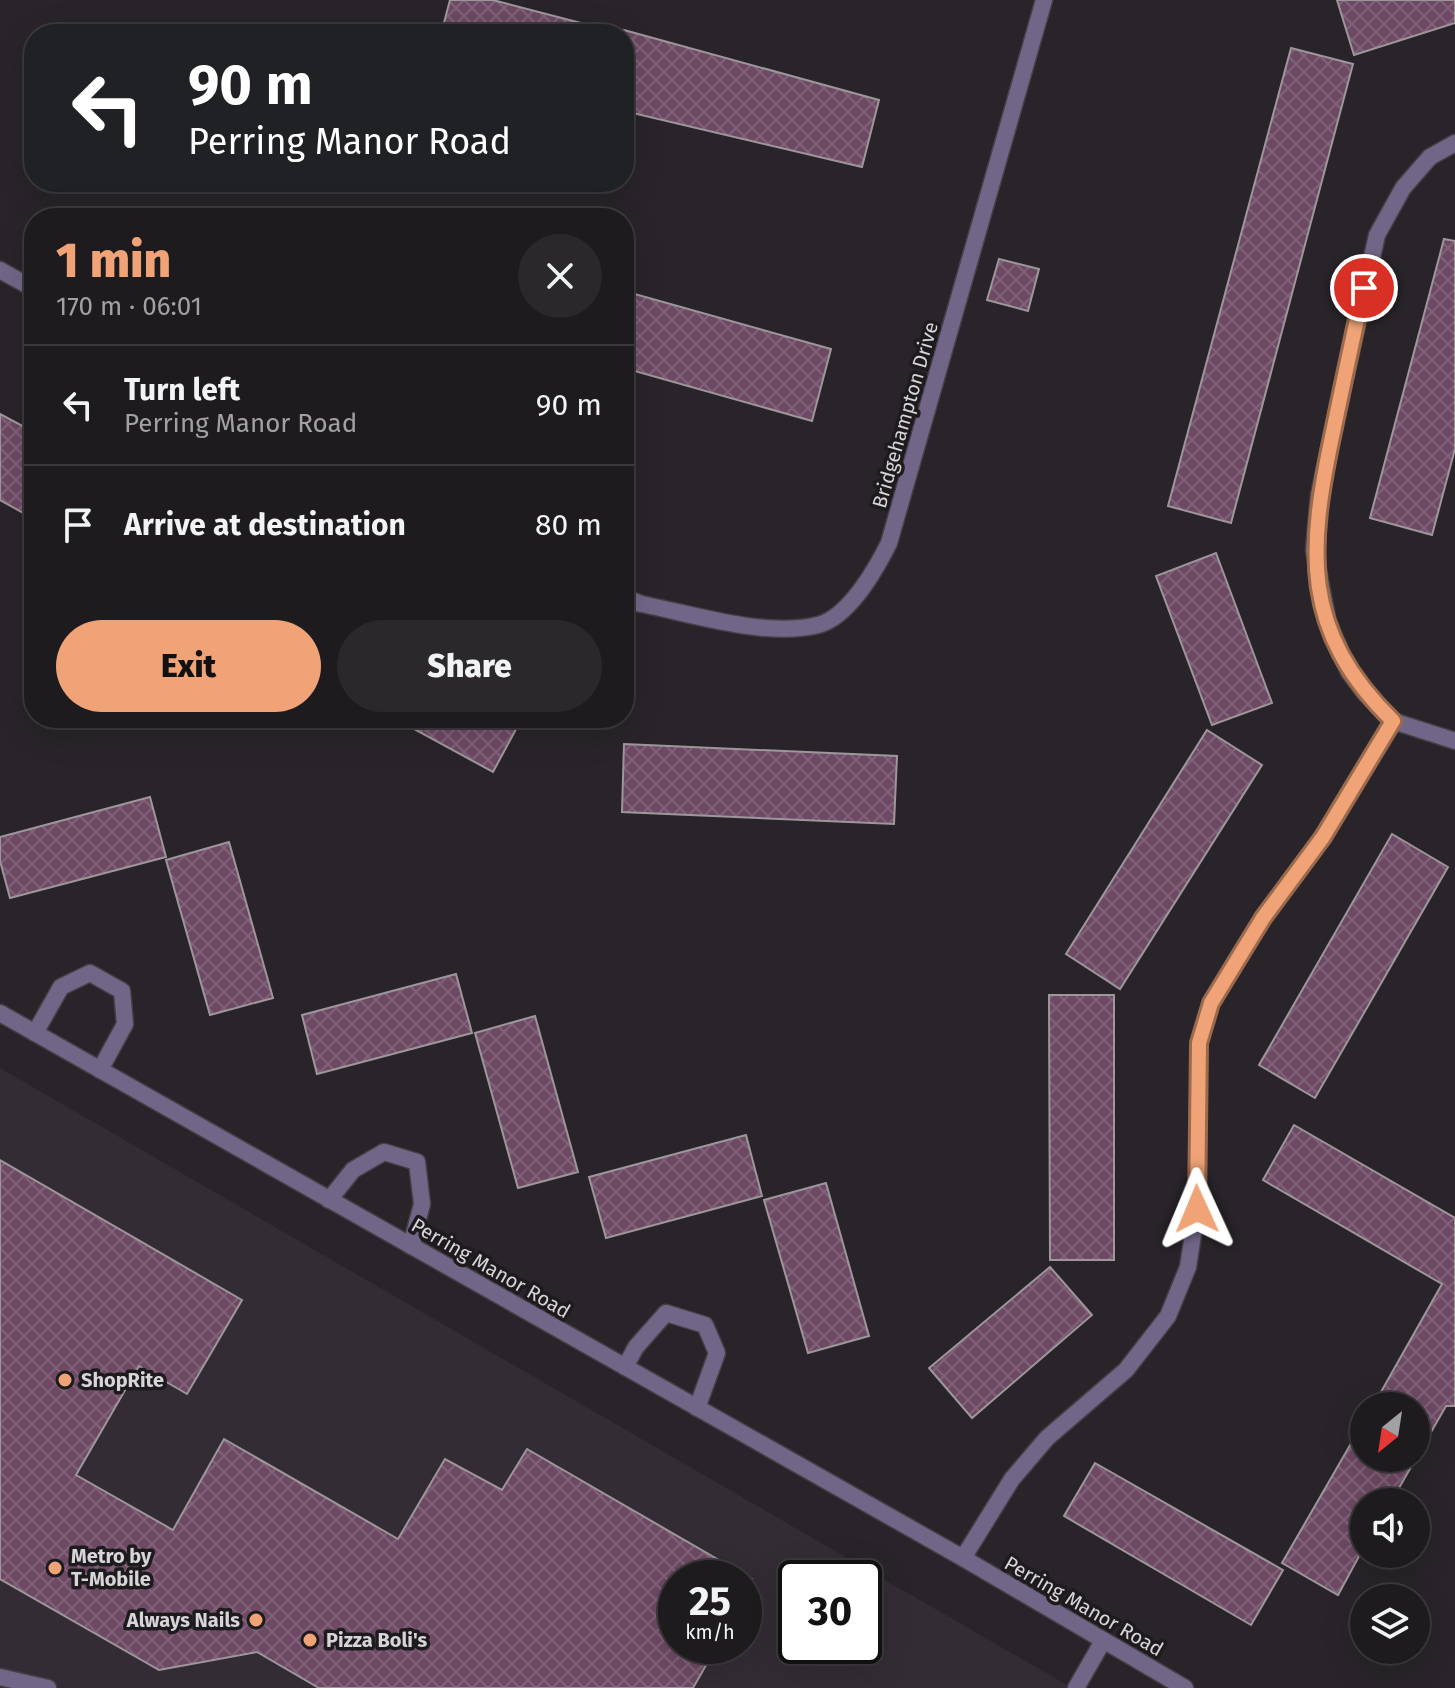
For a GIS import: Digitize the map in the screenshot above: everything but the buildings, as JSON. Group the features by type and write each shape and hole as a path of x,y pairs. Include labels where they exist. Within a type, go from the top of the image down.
{"street":[{"name":"Bridgehampton Drive","path":"634,601 772,629 820,624 850,603 876,570 894,528 1044,0"},
{"path":"1455,143 1430,157 1403,188 1377,235 1329,449 1314,550 1317,583 1328,622 1349,672 1393,721 1455,741"},
{"path":"0,270 24,283"},
{"path":"963,1558 986,1515 1047,1438 1126,1370 1168,1316 1188,1267 1197,1209 1199,1043 1211,1003 1263,918 1323,837 1393,721"},
{"path":"35,1033 61,987 90,973 122,991 125,1024 100,1070"},
{"name":"Perring Manor Road","path":"0,1013 963,1558 1185,1688"},
{"path":"329,1200 353,1170 384,1152 417,1162 422,1204 411,1246"},
{"path":"625,1367 636,1347 666,1313 705,1325 717,1353 697,1408"},
{"path":"1076,1688 1103,1641"},
{"path":"0,1677 48,1688"}],"shaded area":[{"path":"0,1068 851,1560 778,1560 778,1664 882,1664 882,1578 1072,1688 0,1688"}],"place":[{"name":"ShopRite","path":"65,1380"},
{"name":"Metro by T-Mobile","path":"55,1568"},
{"name":"Always Nails","path":"256,1620"},
{"name":"Pizza Boli's","path":"310,1640"}],"route":[{"path":"1197,1209 1199,1043 1211,1003 1263,918 1323,837 1370,753 1393,721 1349,672 1328,622 1317,583 1314,550 1319,495 1364,288"}]}
